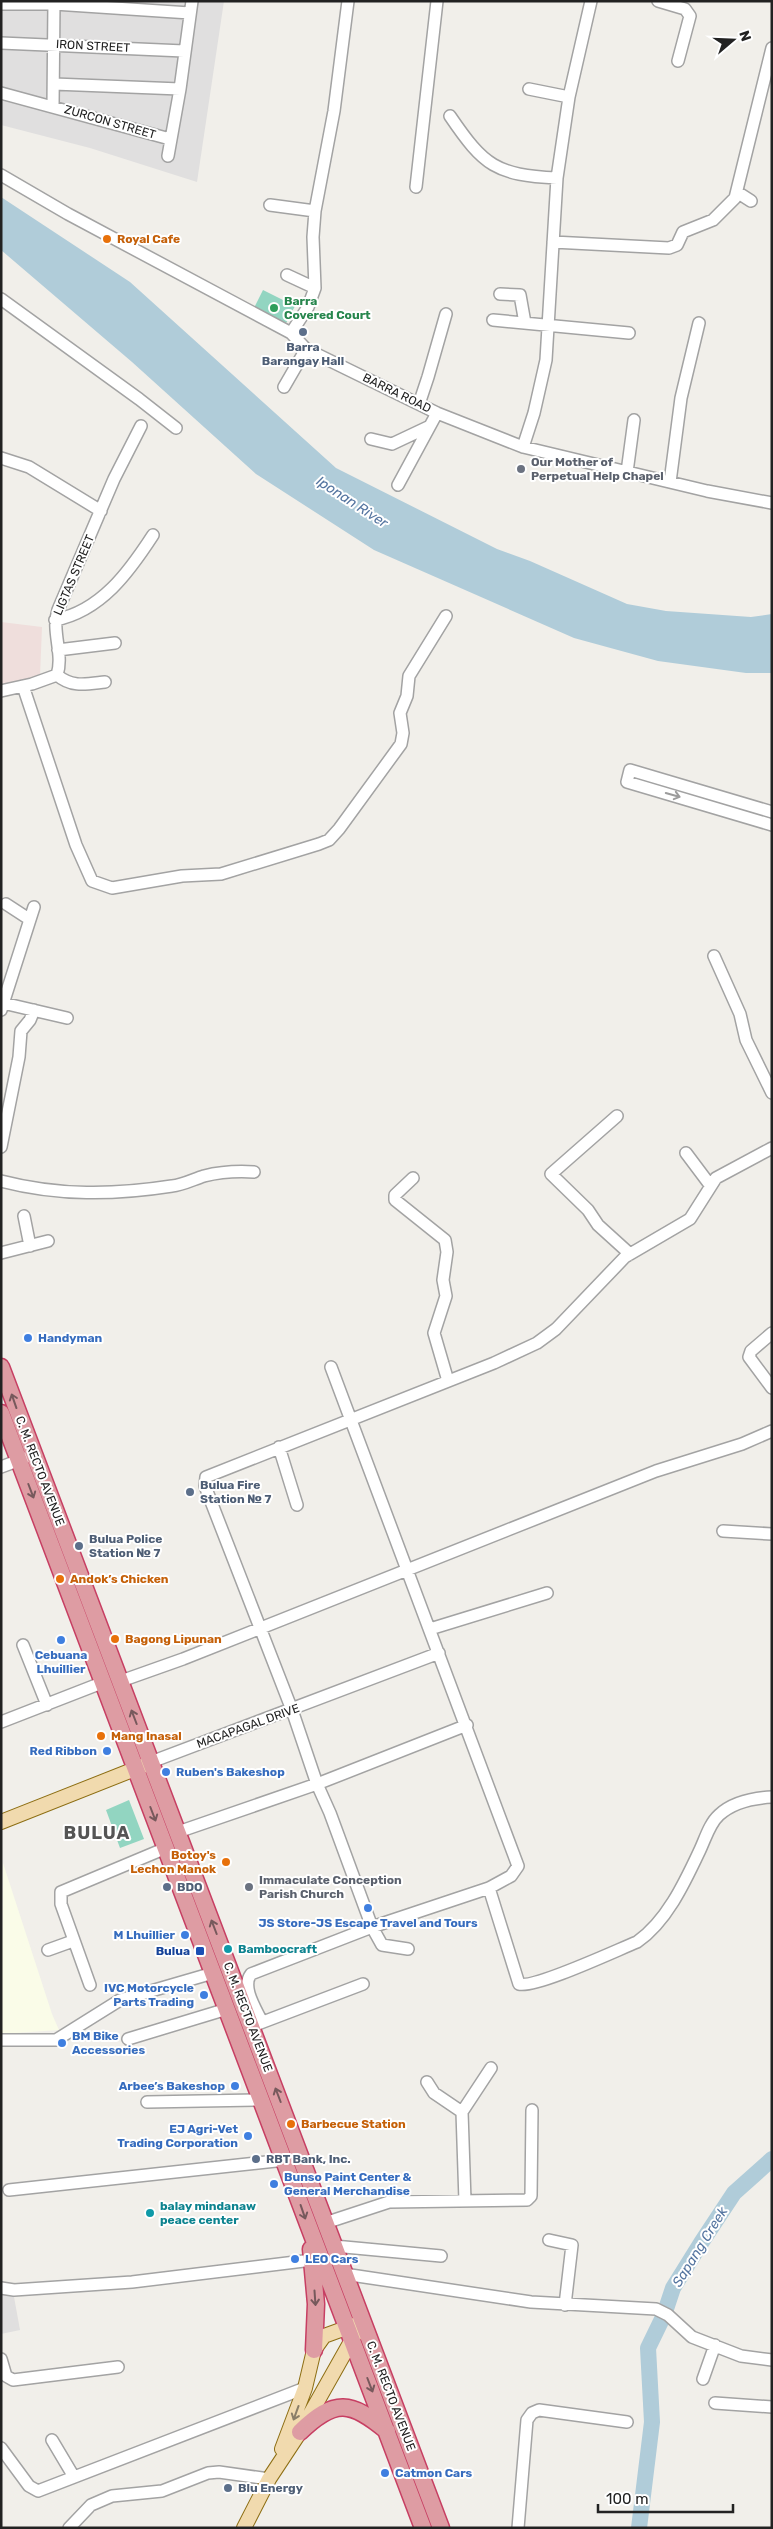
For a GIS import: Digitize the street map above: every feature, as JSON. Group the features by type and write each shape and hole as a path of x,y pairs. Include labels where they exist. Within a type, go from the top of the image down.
{"highway":[{"name":"C. M. RECTO AVENUE","path":"1,1367 26,1458 104,1682 285,2160 310,2232 441,2528"},
{"name":"C. M. RECTO AVENUE","path":"1,1413 26,1458 121,1681 225,1956 257,2024 344,2274 354,2330 423,2528"},
{"path":"211,1968 225,1956"},
{"path":"310,2232 316,2304 314,2350"},
{"path":"300,2432 318,2415 332,2408 342,2407 359,2411 388,2432"}],"main road":[{"name":"MACAPAGAL DRIVE","path":"1,1822 151,1762"},
{"path":"271,2476 305,2388 314,2350 324,2336 354,2330"},
{"path":"244,2528 271,2476 300,2432 354,2330"}],"street":[{"path":"291,333 308,308 316,288 315,211 334,111 348,1"},
{"path":"416,187 437,1"},
{"path":"523,447 544,373 549,326 557,178 569,97 591,1"},
{"path":"658,1 685,9 690,16 678,61"},
{"path":"1,4 54,3 191,7"},
{"path":"53,106 54,3"},
{"name":"ZURCON STREET","path":"1,93 170,139 180,89 191,7"},
{"name":"IRON STREET","path":"1,43 184,51"},
{"path":"553,242 674,247 680,234 713,220 732,203 738,192 772,48"},
{"path":"54,84 180,89"},
{"path":"529,88 569,97"},
{"path":"450,116 466,139 488,161 501,170 522,176 557,178"},
{"path":"168,156 170,139"},
{"name":"BARRA ROAD","path":"1,175 68,214 291,333 306,349 418,404 523,447 706,492 772,503"},
{"path":"738,192 751,200"},
{"path":"270,205 315,211"},
{"path":"287,275 316,288"},
{"path":"500,294 520,295 525,323"},
{"path":"1,299 176,428"},
{"path":"418,404 428,378 446,314"},
{"path":"493,320 629,333"},
{"path":"670,482 681,398 699,323"},
{"path":"284,387 306,349"},
{"path":"398,485 437,412"},
{"path":"627,472 634,420"},
{"name":"LIGTAS STREET","path":"57,675 58,650 55,620 66,589 141,426"},
{"path":"371,439 392,444 428,427"},
{"path":"1,458 29,467 101,511"},
{"path":"55,620 69,618 96,604 130,570 153,535"},
{"path":"24,686 76,845 92,881 112,888 182,876 221,874 319,844 329,840 339,829 401,744 403,733 400,712 407,696 409,676 446,616"},
{"path":"58,650 115,643"},
{"path":"1,691 24,686 57,675 69,684 106,682"},
{"path":"772,812 630,770 627,782 772,824"},
{"path":"6,904 30,919"},
{"path":"34,907 2,1006 34,1010 67,1018"},
{"path":"714,956 740,1014 746,1040 772,1093"},
{"path":"1,1147 19,1057 21,1031 30,1020 34,1010"},
{"path":"617,1116 551,1174 588,1210 598,1226 630,1254"},
{"path":"408,1949 382,1945 372,1928 330,1813 317,1784 292,1710 258,1628 205,1486 206,1477 279,1447 351,1421 537,1343 556,1329 630,1254 690,1219 710,1185 724,1172 772,1148"},
{"path":"686,1153 710,1185"},
{"path":"1,1181 56,1191 103,1194 174,1186 206,1175 237,1171 254,1172"},
{"path":"413,1178 395,1195 395,1200 421,1222 440,1234 445,1240 448,1252 443,1280 446,1296 434,1333 448,1381"},
{"path":"24,1216 30,1246"},
{"path":"1,1253 48,1241"},
{"path":"772,1333 751,1351 749,1357 772,1388"},
{"path":"257,2024 246,1983 251,1974 372,1928 489,1888 511,1876 518,1866 331,1367"},
{"path":"121,1681 656,1471 742,1444 772,1431"},
{"path":"279,1447 297,1505"},
{"path":"1,1468 26,1458"},
{"path":"723,1532 772,1534"},
{"path":"430,1629 547,1593"},
{"path":"23,1646 47,1705"},
{"name":"MACAPAGAL DRIVE","path":"151,1762 439,1654"},
{"path":"1,1722 104,1682"},
{"path":"178,1832 317,1784 467,1726"},
{"path":"489,1888 519,1984 528,1984 547,1979 637,1942 649,1934 659,1924 718,1816 740,1802 772,1797"},
{"path":"90,1985 73,1941 60,1899 61,1892 166,1848"},
{"path":"48,1950 73,1941"},
{"path":"1,2040 56,2040 120,2000 211,1968"},
{"path":"236,2032 363,1984"},
{"path":"128,2039 227,2009"},
{"path":"465,2201 462,2112 491,2068"},
{"path":"427,2082 434,2093 462,2112"},
{"path":"147,2102 262,2100"},
{"path":"325,2223 389,2202 530,2198 532,2110"},
{"path":"9,2190 285,2160"},
{"path":"549,2240 572,2245 565,2305"},
{"path":"334,2246 441,2256"},
{"path":"1,2288 14,2290 132,2282 312,2260"},
{"path":"344,2274 428,2285 498,2298 565,2305 656,2309 668,2315 692,2337 741,2356 772,2360"},
{"path":"704,2380 715,2345"},
{"path":"1,2359 6,2376 13,2380 118,2367"},
{"path":"1,2448 33,2489 44,2489 305,2388"},
{"path":"714,2403 772,2407"},
{"path":"518,2528 527,2420 532,2413 539,2410 627,2422"},
{"path":"52,2440 74,2477"},
{"path":"69,2528 91,2505 112,2496 162,2491 208,2474 219,2472 271,2476"}],"shaded area":[{"path":"1,1 224,1 197,182 90,148 1,125"},
{"path":"1,622 42,627 40,676 1,685"},
{"path":"3,1863 52,2014 59,2030 1,2034"},
{"path":"1,2286 12,2286 20,2330 1,2334"}],"green space":[{"name":"Barra Covered Court","path":"263,290 295,306 284,327 253,310"},
{"path":"129,1800 144,1839 120,1848 106,1810"}],"water":[{"name":"Iponan River","path":"1,197 130,282 336,468 497,549 530,561 627,604 666,611 751,617 772,614 772,673 746,673 658,661 574,638 374,550 256,474 132,362 1,250"}],"waterway":[{"name":"Sapang Creek","path":"639,2528 652,2422 648,2348 664,2315 673,2288 701,2243 734,2193 772,2159"}],"place":[{"name":"Royal Cafe","path":"107,239"},
{"name":"Barra Covered Court","path":"274,308"},
{"name":"Barra Barangay Hall","path":"303,332"},
{"name":"Our Mother of Perpetual Help Chapel","path":"521,469"},
{"name":"Handyman","path":"28,1338"},
{"name":"Bulua Fire Station № 7","path":"190,1492"},
{"name":"Bulua Police Station № 7","path":"79,1546"},
{"name":"Andok’s Chicken","path":"60,1579"},
{"name":"Bagong Lipunan","path":"115,1639"},
{"name":"Cebuana Lhuillier","path":"61,1640"},
{"name":"Mang Inasal","path":"101,1736"},
{"name":"Red Ribbon","path":"107,1751"},
{"name":"Ruben's Bakeshop","path":"166,1772"},
{"name":"Botoy's Lechon Manok","path":"226,1862"},
{"name":"BDO","path":"167,1887"},
{"name":"Immaculate Conception Parish Church","path":"249,1887"},
{"name":"JS Store-JS Escape Travel and Tours","path":"368,1908"},
{"name":"M Lhuillier","path":"185,1935"},
{"name":"Bamboocraft","path":"228,1949"},
{"name":"Bulua","path":"200,1951"},
{"name":"IVC Motorcycle Parts Trading","path":"204,1995"},
{"name":"BM Bike Accessories","path":"62,2043"},
{"name":"Arbee’s Bakeshop","path":"235,2086"},
{"name":"Barbecue Station","path":"291,2124"},
{"name":"EJ Agri-Vet Trading Corporation","path":"248,2136"},
{"name":"RBT Bank, Inc.","path":"256,2159"},
{"name":"Bunso Paint Center & General Merchandise","path":"274,2184"},
{"name":"balay mindanaw peace center","path":"150,2213"},
{"name":"LEO Cars","path":"295,2259"},
{"name":"Catmon Cars","path":"385,2473"},
{"name":"Blu Energy","path":"228,2488"}],"district":[{"name":"BULUA","path":"97,1833"}]}
